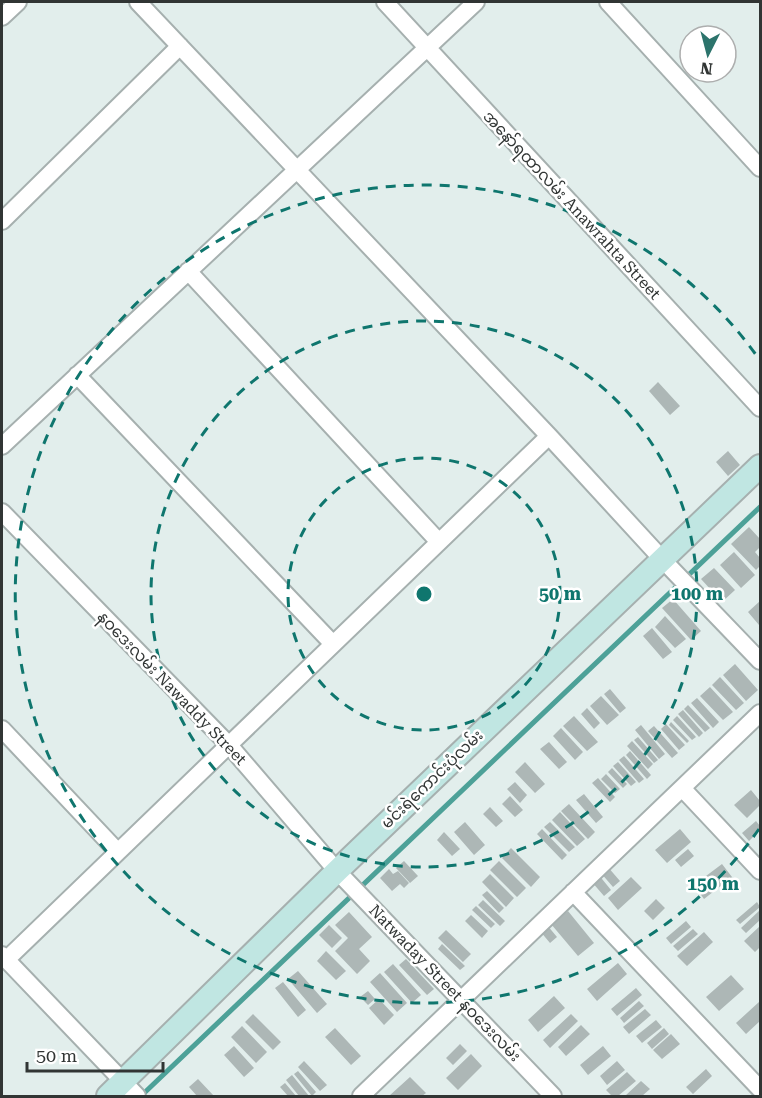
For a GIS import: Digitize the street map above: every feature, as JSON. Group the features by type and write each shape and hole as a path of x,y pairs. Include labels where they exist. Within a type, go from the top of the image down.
{"street":[{"path":"2,17 18,2"},
{"path":"138,2 760,661"},
{"name":"အနော်ရထာလမ်း Anawrahta Street","path":"384,2 760,408"},
{"path":"2,446 476,2"},
{"path":"608,2 760,168"},
{"path":"2,221 180,46"},
{"path":"188,271 439,542"},
{"path":"77,375 333,644"},
{"path":"123,1092 4,957 118,852 549,436"},
{"name":"မင်းရဲကောင်းပုံလမ်း","path":"123,1092 337,871 760,466"},
{"name":"နဝဒေးလမ်း Nawaddy Street","path":"2,512 229,745 337,871"},
{"path":"360,1096 760,713"},
{"path":"2,729 118,852"},
{"path":"682,788 760,871"},
{"name":"Natwaday Street နဝဒေးလမ်း","path":"337,871 553,1096"},
{"path":"573,892 760,1089"}],"building":[{"path":"658,382 680,406 670,415 649,391"},
{"path":"728,451 740,465 728,476 716,462"},
{"path":"749,527 760,539 760,547 755,552 760,558 760,566 756,570 731,544"},
{"path":"734,552 755,575 741,588 720,565"},
{"path":"714,568 735,590 722,602 701,579"},
{"path":"673,599 701,631 691,640 662,608"},
{"path":"760,601 760,624 759,625 748,612"},
{"path":"665,616 686,639 675,648 655,627"},
{"path":"652,628 672,652 663,659 643,636"},
{"path":"735,664 758,690 746,701 723,675"},
{"path":"720,677 744,703 736,710 712,685"},
{"path":"710,687 733,712 723,720 700,696"},
{"path":"610,689 626,708 620,713 604,694"},
{"path":"601,696 619,715 607,725 590,706"},
{"path":"697,698 719,722 713,728 691,703"},
{"path":"688,705 710,728 705,732 684,709"},
{"path":"587,708 600,723 594,729 581,714"},
{"path":"683,710 703,733 699,737 678,714"},
{"path":"574,716 598,742 587,751 563,726"},
{"path":"677,716 696,737 692,740 673,720"},
{"path":"671,722 689,741 687,743 669,725"},
{"path":"666,724 685,745 679,750 661,729"},
{"path":"641,725 665,754 659,759 635,730"},
{"path":"654,726 678,753 672,758 648,731"},
{"path":"561,728 583,752 575,760 553,736"},
{"path":"638,737 658,760 654,763 634,740"},
{"path":"632,741 653,764 648,769 627,746"},
{"path":"549,742 567,762 559,769 540,749"},
{"path":"630,751 651,775 647,779 626,755"},
{"path":"624,756 644,779 639,783 619,760"},
{"path":"525,762 545,784 535,793 515,772"},
{"path":"618,762 636,782 631,786 613,766"},
{"path":"612,768 627,784 623,788 608,772"},
{"path":"606,774 620,789 615,793 601,779"},
{"path":"598,778 615,797 610,802 592,783"},
{"path":"515,782 527,795 520,803 507,789"},
{"path":"751,790 760,801 760,805 747,818 734,805"},
{"path":"584,794 603,817 596,823 576,800"},
{"path":"510,796 523,810 515,817 502,804"},
{"path":"569,804 595,832 588,839 561,811"},
{"path":"490,807 503,821 496,827 483,814"},
{"path":"560,812 585,839 577,846 552,820"},
{"path":"756,821 760,830 749,841 742,833"},
{"path":"465,822 485,845 474,855 454,832"},
{"path":"550,822 575,847 569,852 544,827"},
{"path":"542,829 567,855 562,860 537,834"},
{"path":"680,829 691,842 667,863 655,850"},
{"path":"444,832 460,849 452,856 437,840"},
{"path":"511,848 540,877 531,887 502,858"},
{"path":"688,849 694,856 681,867 675,860"},
{"path":"404,861 418,876 410,883 396,868"},
{"path":"499,861 526,888 517,897 490,870"},
{"path":"722,864 732,877 704,899 694,885"},
{"path":"607,866 620,881 613,887 600,872"},
{"path":"389,869 393,874 398,871 409,883 404,888 400,884 392,891 380,878"},
{"path":"490,874 514,898 506,907 482,882"},
{"path":"598,874 611,890 604,896 591,881"},
{"path":"631,877 642,888 618,910 608,898"},
{"path":"487,891 504,908 499,913 482,895"},
{"path":"656,899 665,908 653,920 644,911"},
{"path":"483,900 505,921 500,926 478,905"},
{"path":"757,902 760,907 740,924 736,920"},
{"path":"476,906 495,924 491,928 472,910"},
{"path":"760,910 760,920 746,933 741,928"},
{"path":"568,911 594,943 578,956 551,924"},
{"path":"349,912 372,937 359,949 370,961 357,974 335,951 348,938 335,925"},
{"path":"471,915 488,931 482,938 465,921"},
{"path":"686,921 691,927 671,944 666,938"},
{"path":"329,925 342,938 332,948 319,935"},
{"path":"547,925 557,937 550,943 540,931"},
{"path":"760,926 760,947 755,952 744,941"},
{"path":"693,929 698,934 678,951 673,946"},
{"path":"446,930 471,954 463,962 438,938"},
{"path":"704,932 713,942 687,966 677,956"},
{"path":"442,944 465,966 460,970 438,949"},
{"path":"326,951 346,971 336,980 317,961"},
{"path":"406,959 434,989 427,995 399,965"},
{"path":"618,963 627,974 597,1001 587,989"},
{"path":"393,964 421,995 412,1003 384,972"},
{"path":"298,971 327,1004 317,1013 288,979"},
{"path":"380,973 407,1003 397,1012 370,982"},
{"path":"731,975 744,989 719,1011 706,997"},
{"path":"283,982 306,1010 298,1017 275,988"},
{"path":"636,988 642,995 617,1016 611,1009"},
{"path":"368,991 375,999 368,1005 360,997"},
{"path":"554,996 565,1008 538,1032 528,1020"},
{"path":"379,999 394,1015 384,1025 369,1008"},
{"path":"639,1001 644,1006 624,1023 620,1018"},
{"path":"759,1002 760,1021 746,1034 736,1023"},
{"path":"645,1009 651,1015 629,1034 623,1027"},
{"path":"253,1014 281,1042 273,1050 245,1022"},
{"path":"571,1014 578,1021 550,1048 543,1040"},
{"path":"656,1020 662,1027 642,1043 636,1036"},
{"path":"581,1025 590,1034 566,1056 558,1047"},
{"path":"242,1026 267,1052 256,1063 231,1037"},
{"path":"335,1028 361,1056 351,1065 325,1037"},
{"path":"664,1028 669,1034 652,1049 647,1043"},
{"path":"671,1034 680,1044 662,1059 653,1050"},
{"path":"460,1044 467,1051 453,1065 446,1058"},
{"path":"234,1046 254,1068 244,1077 224,1055"},
{"path":"603,1046 611,1056 588,1075 580,1065"},
{"path":"471,1054 482,1066 458,1090 446,1078"},
{"path":"304,1061 327,1085 320,1091 298,1067"},
{"path":"617,1061 625,1070 607,1085 600,1076"},
{"path":"706,1069 712,1076 693,1094 686,1087"},
{"path":"298,1071 316,1092 312,1096 294,1074"},
{"path":"627,1072 636,1081 618,1096 612,1096 606,1090"},
{"path":"292,1075 309,1096 299,1096 286,1080"},
{"path":"410,1077 426,1093 422,1096 389,1096"},
{"path":"198,1079 214,1096 197,1096 189,1087"},
{"path":"641,1081 650,1089 642,1096 625,1096"},
{"path":"285,1083 296,1096 288,1096 280,1087"}],"waterway":[{"path":"141,1096 760,507"}]}
